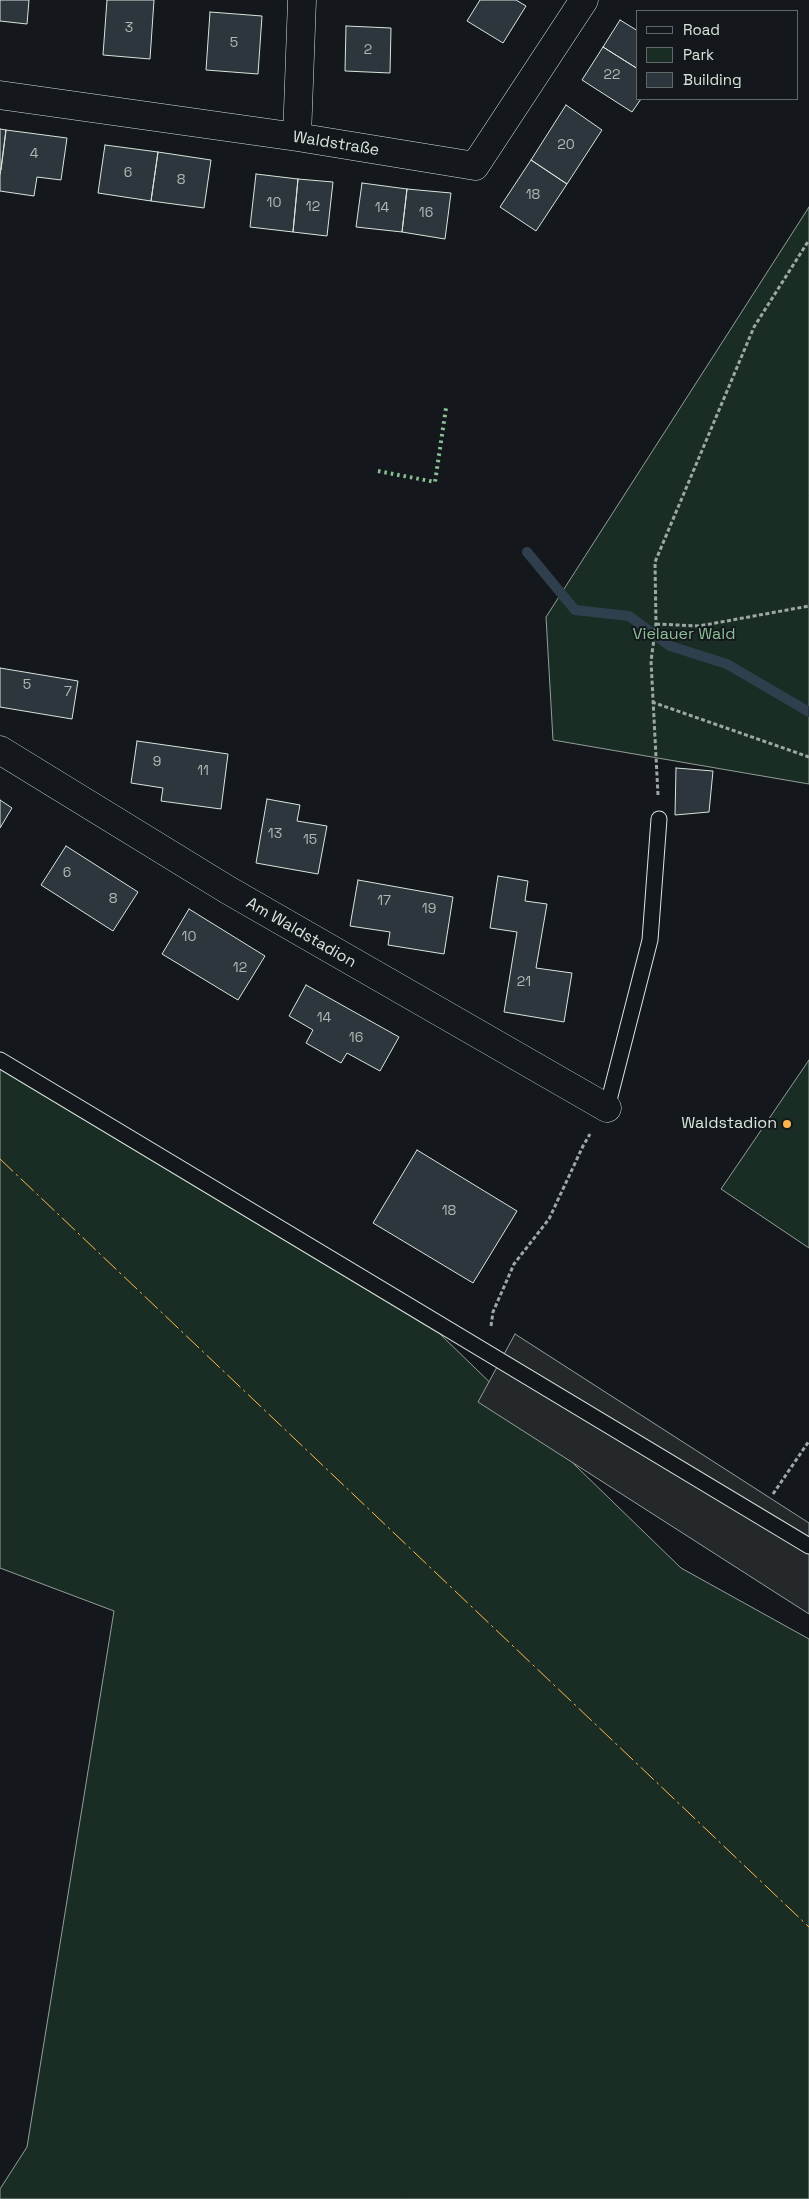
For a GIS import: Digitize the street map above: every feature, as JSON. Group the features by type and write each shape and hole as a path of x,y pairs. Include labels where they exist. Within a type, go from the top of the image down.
{"street":[{"path":"298,137 302,0"},
{"name":"Waldstraße","path":"0,95 298,137 474,166 584,0"},
{"name":"Am Waldstadion","path":"0,750 228,890 607,1108"}],"lane":[{"path":"607,1108 650,940 659,819"},
{"path":"0,1060 809,1546"}],"path":[{"path":"659,819 651,661 656,624 655,562 754,327 809,240"},
{"path":"656,624 699,626 809,606"},
{"path":"652,702 809,757"},
{"path":"488,1352 493,1312 514,1264 549,1219 583,1146 607,1108"},
{"path":"770,1498 809,1441"}],"green space":[{"name":"Vielauer Wald","path":"809,207 809,784 553,740 546,617"},
{"name":"Waldstadion","path":"809,1060 809,1248 721,1189"},
{"path":"0,1069 440,1334 681,1568 809,1639 809,2199 0,2199 0,2189 27,2147 114,1611 0,1568"}],"shaded area":[{"path":"515,1334 809,1523 809,1614 478,1402"}],"building":[{"path":"0,0 29,0 27,24 0,21"},
{"path":"107,0 154,0 150,59 103,55"},
{"path":"480,0 516,0 526,6 503,43 467,21"},
{"path":"210,12 262,16 258,74 206,70"},
{"path":"620,20 636,30 636,68 603,47"},
{"path":"346,26 391,28 390,73 345,71"},
{"path":"603,47 636,68 636,100 640,100 632,112 582,80"},
{"path":"566,105 602,130 567,184 531,160"},
{"path":"0,129 6,130 1,170 0,170"},
{"path":"6,130 67,138 61,180 37,177 34,196 0,191"},
{"path":"105,145 158,152 151,201 98,193"},
{"path":"158,152 211,160 204,208 151,201"},
{"path":"531,160 567,184 536,231 500,207"},
{"path":"256,174 298,179 293,232 250,227"},
{"path":"298,179 333,182 327,236 293,232"},
{"path":"362,183 407,189 402,232 356,227"},
{"path":"407,189 451,193 445,239 402,232"},
{"path":"0,668 78,681 72,719 0,707"},
{"path":"137,741 228,754 221,809 161,801 163,788 131,783"},
{"path":"676,768 713,771 709,812 675,815"},
{"path":"267,799 300,805 297,821 327,826 318,874 256,863"},
{"path":"0,800 12,808 0,828"},
{"path":"66,846 138,892 113,931 41,885"},
{"path":"498,876 528,881 525,901 547,904 536,968 572,973 564,1022 504,1012 517,932 490,928"},
{"path":"358,880 453,897 444,954 388,945 390,932 350,926"},
{"path":"189,909 265,956 238,1000 162,954"},
{"path":"306,985 399,1037 380,1071 347,1053 341,1063 306,1043 313,1030 289,1016"},
{"path":"417,1150 517,1211 473,1283 373,1223"}],"waterway":[{"path":"527,552 575,610 629,616 670,646 727,664 809,712"}],"hedge":[{"path":"378,471 435,482 446,408"}],"power":[{"path":"0,1159 809,1927"}],"place":[{"name":"Waldstadion","path":"787,1124"}]}
